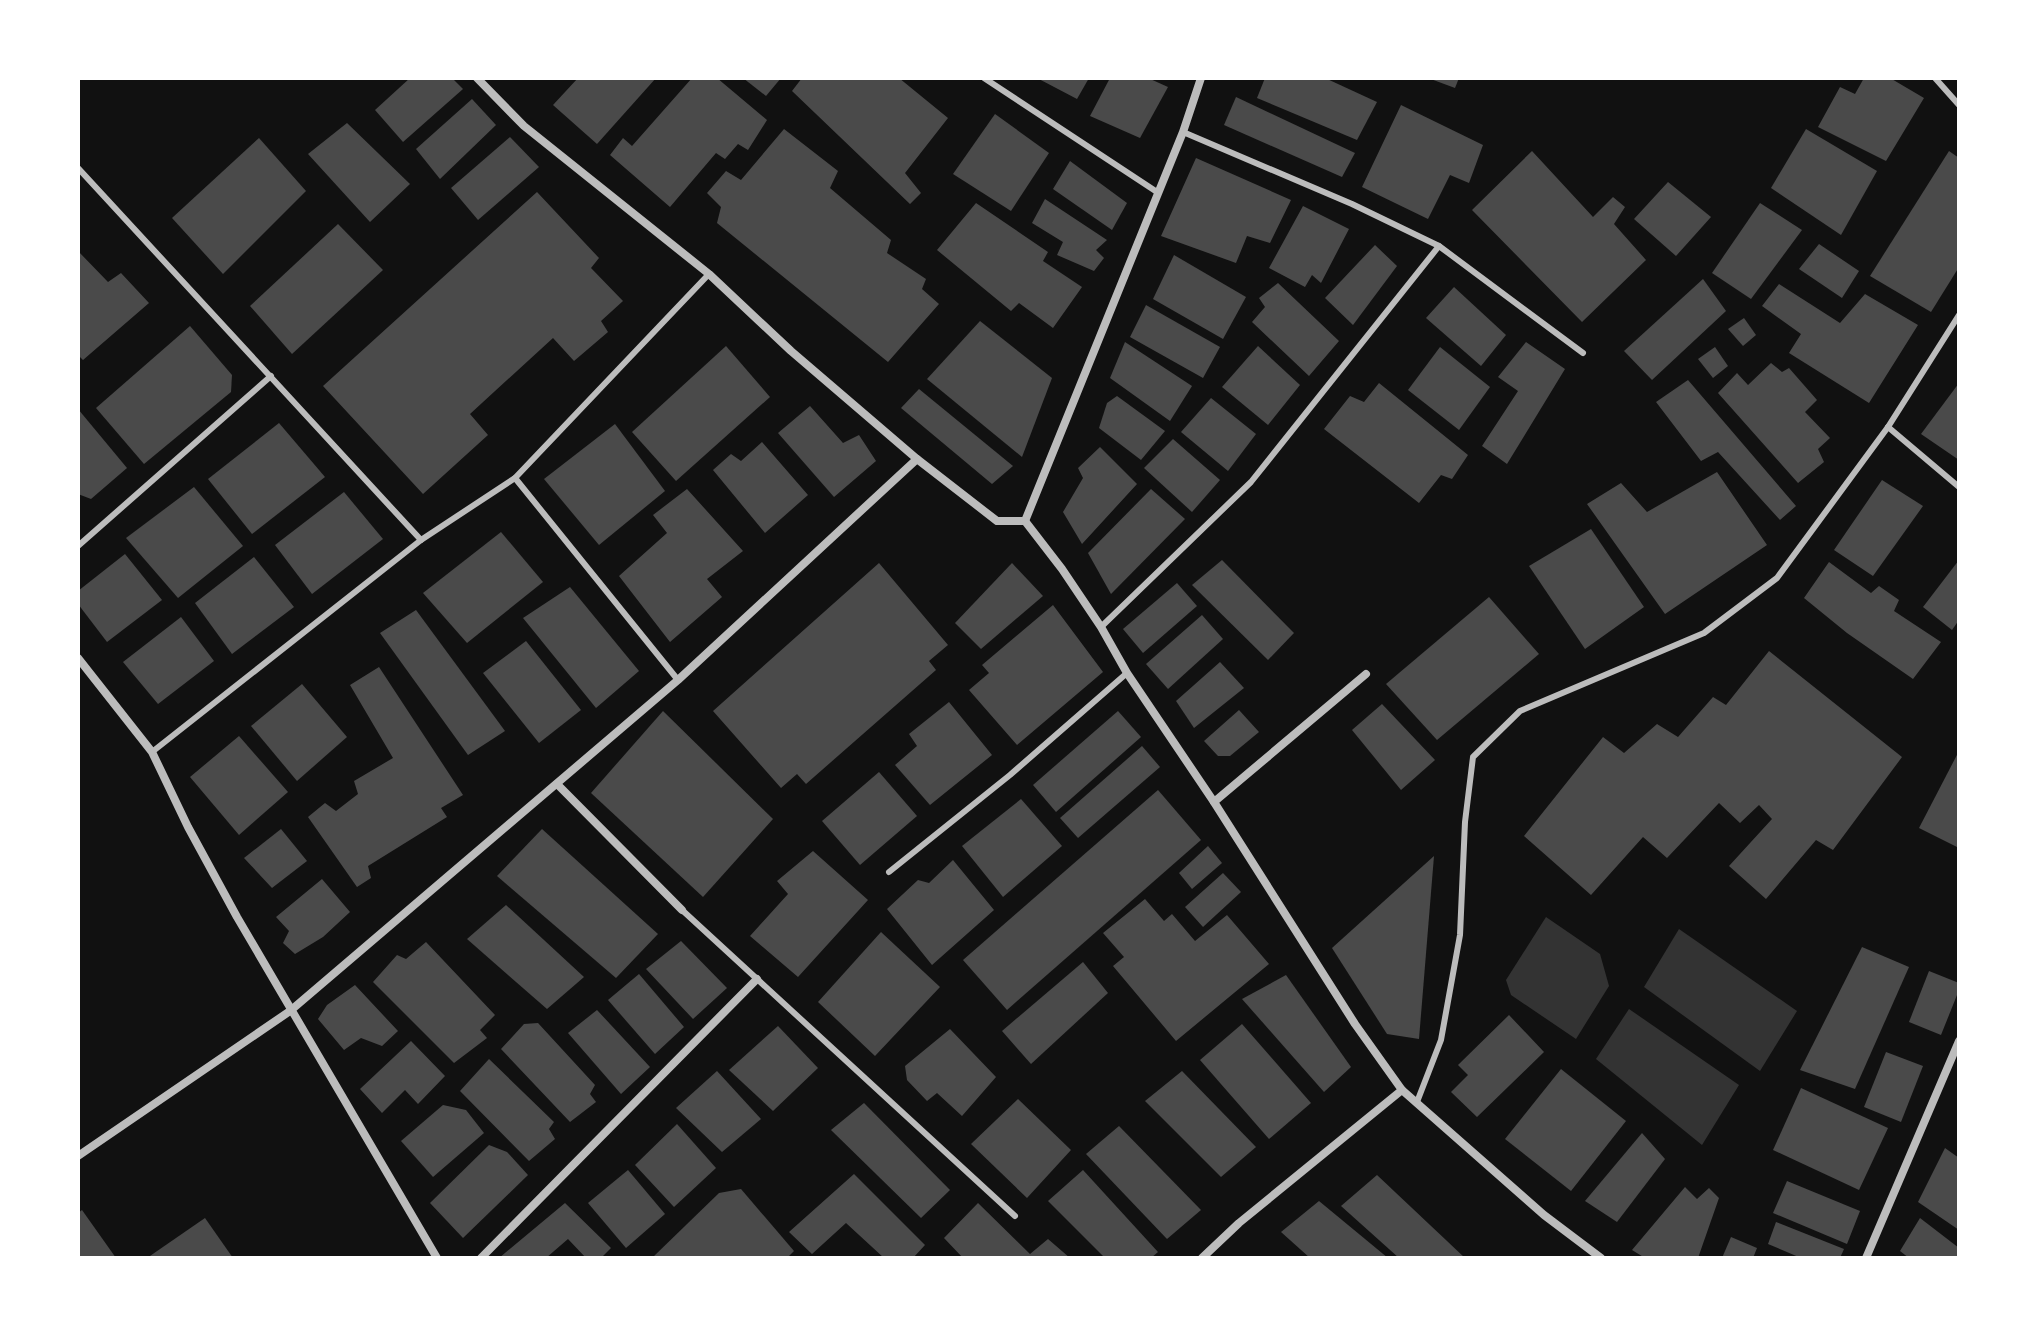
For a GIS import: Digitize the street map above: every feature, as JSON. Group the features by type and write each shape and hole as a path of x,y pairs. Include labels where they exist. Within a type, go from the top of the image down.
{"street":[{"path":"477,78 524,126 709,274 791,351 917,459 997,521 1025,521"},
{"path":"1025,521 1183,132 1201,78"},
{"path":"78,1156 290,1011 678,680 917,459"},
{"path":"1025,521 1101,627 1127,673 1214,802 1355,1024 1402,1090 1544,1215 1601,1258"},
{"path":"78,658 152,752 188,827 290,1011 437,1258"},
{"path":"1214,802 1366,674"},
{"path":"557,784 682,910"},
{"path":"481,1258 757,979"},
{"path":"1866,1258 1959,1041"},
{"path":"1202,1258 1239,1223 1402,1090"}],"lane":[{"path":"984,78 1157,192"},
{"path":"1935,78 1959,105"},
{"path":"1183,132 1352,204 1439,246 1583,353"},
{"path":"78,168 421,540"},
{"path":"1101,627 1251,482 1439,246"},
{"path":"152,752 421,540 515,478 709,274"},
{"path":"1417,1102 1441,1040 1460,935 1465,822 1473,757 1520,711 1704,633 1777,578 1888,427 1959,315"},
{"path":"78,546 271,376"},
{"path":"1888,427 1959,487"},
{"path":"515,478 678,680"},
{"path":"889,872 1010,775 1127,673"},
{"path":"682,910 1015,1216"}],"shaded area":[{"path":"1546,917 1600,954 1609,986 1576,1039 1511,995 1506,980"},
{"path":"1679,929 1797,1011 1760,1071 1644,987"},
{"path":"1629,1009 1739,1085 1702,1145 1596,1059"}],"building":[{"path":"410,78 452,78 463,89 403,142 375,110"},
{"path":"578,78 656,78 597,144 553,105"},
{"path":"692,78 717,78 767,120 748,150 738,144 725,159 716,153 670,207 610,155 623,138 632,146"},
{"path":"743,78 781,78 766,96"},
{"path":"802,78 899,78 948,118 905,173 921,193 910,204 792,91"},
{"path":"1037,78 1089,78 1077,99"},
{"path":"1110,78 1148,78 1168,87 1140,138 1090,116"},
{"path":"1265,78 1325,78 1377,102 1357,140 1257,98"},
{"path":"1428,78 1459,78 1455,88"},
{"path":"1864,78 1890,78 1924,98 1886,161 1818,127 1840,87 1855,94"},
{"path":"1236,97 1355,153 1342,177 1224,125"},
{"path":"472,99 496,125 440,179 416,149"},
{"path":"1401,105 1483,145 1469,183 1450,175 1428,219 1362,187"},
{"path":"995,114 1049,153 1011,211 953,174"},
{"path":"347,123 410,184 370,222 308,154"},
{"path":"784,129 838,171 830,188 891,240 887,253 926,279 922,289 939,304 888,362 717,223 721,207 707,193 726,171 741,180"},
{"path":"1806,129 1877,171 1841,235 1771,188"},
{"path":"510,137 539,167 478,220 451,188"},
{"path":"259,138 306,191 223,274 172,218"},
{"path":"1532,151 1593,217 1613,197 1625,207 1614,224 1646,260 1582,322 1472,210"},
{"path":"1949,151 1959,158 1959,267 1931,312 1870,276"},
{"path":"1196,158 1291,200 1270,243 1247,236 1236,263 1161,236"},
{"path":"1070,161 1127,203 1112,230 1053,189"},
{"path":"1668,182 1711,217 1676,256 1634,219"},
{"path":"537,192 599,258 591,268 623,301 601,321 608,332 574,361 553,338 470,414 488,435 423,494 323,386"},
{"path":"1045,199 1107,240 1096,250 1104,258 1094,271 1057,255 1063,242 1032,223"},
{"path":"976,203 1048,252 1043,261 1082,287 1053,328 1019,303 1011,311 937,250"},
{"path":"1760,203 1802,230 1751,299 1712,273"},
{"path":"1303,206 1349,229 1321,283 1312,275 1305,287 1269,268"},
{"path":"338,224 383,270 292,354 250,306"},
{"path":"1819,244 1859,271 1842,298 1799,269"},
{"path":"1375,245 1397,266 1353,325 1325,298"},
{"path":"78,251 108,282 121,273 149,303 83,360 78,355"},
{"path":"1174,255 1246,297 1223,339 1153,299"},
{"path":"1703,279 1726,311 1652,380 1624,351"},
{"path":"1278,283 1339,341 1309,376 1252,322 1265,307 1259,298"},
{"path":"1779,284 1840,323 1865,294 1918,325 1869,403 1789,353 1801,334 1762,306"},
{"path":"1454,287 1506,335 1481,366 1426,318"},
{"path":"1146,305 1220,347 1203,378 1130,337"},
{"path":"1744,318 1756,335 1743,346 1728,329"},
{"path":"980,321 1052,378 1022,457 927,379"},
{"path":"190,326 232,375 231,392 144,464 96,408"},
{"path":"1125,342 1192,386 1170,421 1110,378"},
{"path":"1526,342 1565,369 1507,464 1482,446 1518,391 1498,377"},
{"path":"726,346 770,397 676,481 632,432"},
{"path":"1258,346 1300,385 1268,425 1222,387"},
{"path":"1440,347 1490,387 1459,430 1408,390"},
{"path":"1715,347 1728,366 1713,378 1698,359"},
{"path":"1771,363 1782,372 1789,368 1817,400 1805,412 1830,438 1818,449 1824,462 1798,483 1718,393 1737,373 1748,385"},
{"path":"1688,380 1796,506 1780,520 1718,452 1701,461 1656,402"},
{"path":"1379,383 1468,455 1452,479 1441,475 1419,503 1324,429 1350,396 1364,402"},
{"path":"1959,383 1959,460 1921,434"},
{"path":"919,389 1013,466 992,484 901,408"},
{"path":"1117,396 1165,431 1141,460 1099,428 1107,403"},
{"path":"1211,398 1256,434 1228,471 1181,432"},
{"path":"810,406 843,443 859,435 876,461 834,497 778,433"},
{"path":"78,409 127,468 91,499 78,494"},
{"path":"279,423 325,477 252,534 208,479"},
{"path":"615,424 665,491 599,545 544,479"},
{"path":"1173,439 1220,480 1192,512 1144,468"},
{"path":"762,442 808,495 765,533 713,470 731,454 741,461"},
{"path":"1100,447 1137,484 1082,544 1063,512 1083,478 1078,468"},
{"path":"1717,472 1767,545 1665,614 1587,504 1621,483 1647,512"},
{"path":"1882,480 1923,506 1873,576 1834,550"},
{"path":"194,487 243,546 178,598 126,538"},
{"path":"687,489 743,551 707,579 722,597 670,642 619,576 667,533 653,515"},
{"path":"1151,489 1185,519 1111,594 1088,553"},
{"path":"344,492 383,539 312,594 275,545"},
{"path":"1591,529 1644,607 1585,649 1529,566"},
{"path":"501,532 543,582 467,643 423,593"},
{"path":"125,554 162,600 107,642 78,604 78,591"},
{"path":"254,557 294,607 232,654 195,603"},
{"path":"1222,560 1294,633 1268,660 1192,585"},
{"path":"1959,560 1959,620 1952,630 1923,607"},
{"path":"1829,562 1871,593 1879,586 1899,600 1894,611 1941,642 1913,679 1847,633 1804,598"},
{"path":"879,563 948,645 929,661 936,670 806,784 797,774 781,788 713,711"},
{"path":"1012,563 1043,596 981,649 955,623"},
{"path":"1177,583 1197,606 1143,653 1123,629"},
{"path":"570,587 639,671 596,708 523,618"},
{"path":"1489,597 1539,654 1437,740 1386,684"},
{"path":"1053,605 1103,672 1017,745 969,690 989,673 982,665"},
{"path":"416,610 505,731 468,755 380,633"},
{"path":"1202,615 1223,639 1168,689 1146,664"},
{"path":"181,617 214,661 158,704 123,662"},
{"path":"526,641 581,710 539,743 483,673"},
{"path":"1769,651 1902,757 1833,850 1816,840 1766,899 1729,866 1772,819 1759,805 1740,823 1719,803 1667,858 1643,837 1591,895 1524,836 1603,737 1624,753 1657,724 1678,737 1713,697 1726,705"},
{"path":"1220,662 1244,688 1194,728 1176,701"},
{"path":"379,667 463,795 441,808 447,817 368,866 371,878 357,887 308,817 325,803 336,811 358,794 354,781 393,758 350,685"},
{"path":"302,684 347,737 297,781 251,726"},
{"path":"949,702 992,755 930,805 895,765 917,746 909,734"},
{"path":"1382,704 1435,760 1401,790 1352,730"},
{"path":"1239,710 1259,732 1230,756 1218,756 1204,741"},
{"path":"663,711 773,819 703,897 591,793"},
{"path":"1118,711 1141,737 1056,812 1033,785"},
{"path":"239,736 288,792 239,835 190,777"},
{"path":"1142,746 1160,767 1078,838 1060,818"},
{"path":"1959,751 1959,848 1919,828"},
{"path":"879,772 917,816 860,865 822,821"},
{"path":"1158,790 1201,840 1007,1010 963,960"},
{"path":"1021,799 1062,846 1003,897 962,846"},
{"path":"281,829 307,861 272,888 244,858"},
{"path":"542,829 658,934 616,978 497,876"},
{"path":"1208,846 1222,863 1192,889 1179,873"},
{"path":"813,851 868,900 798,977 750,936 788,894 777,881"},
{"path":"1434,856 1419,1039 1387,1034 1332,948"},
{"path":"953,860 994,910 932,965 887,909 918,880 929,883"},
{"path":"1223,873 1241,892 1203,927 1185,907"},
{"path":"322,879 350,912 323,937 295,954 283,943 289,931 276,917"},
{"path":"1145,899 1164,921 1172,914 1195,941 1227,915 1269,964 1176,1041 1113,966 1124,957 1103,933"},
{"path":"506,905 584,977 547,1009 467,939"},
{"path":"881,932 940,987 875,1056 818,1002"},
{"path":"681,941 727,988 693,1019 646,969"},
{"path":"426,942 495,1015 480,1030 487,1038 454,1063 373,982 397,955 406,959"},
{"path":"1862,947 1909,967 1855,1089 1800,1070"},
{"path":"1083,962 1108,993 1031,1064 1002,1031"},
{"path":"1929,971 1959,983 1941,1035 1909,1022"},
{"path":"639,974 684,1027 655,1054 608,1000"},
{"path":"1286,975 1351,1067 1324,1092 1242,999"},
{"path":"355,985 398,1031 382,1046 361,1038 344,1050 318,1019 327,1005"},
{"path":"597,1010 650,1067 621,1094 568,1033"},
{"path":"1509,1015 1544,1052 1477,1117 1451,1092 1468,1075 1458,1065"},
{"path":"538,1023 595,1085 590,1094 596,1102 570,1122 501,1049 524,1024"},
{"path":"1242,1024 1311,1103 1269,1139 1200,1060"},
{"path":"778,1026 818,1068 773,1111 729,1070"},
{"path":"950,1029 996,1077 962,1116 937,1093 927,1101 907,1080 905,1066"},
{"path":"411,1041 445,1076 418,1104 405,1090 382,1113 360,1089"},
{"path":"1886,1052 1923,1066 1901,1122 1864,1107"},
{"path":"489,1059 554,1122 549,1129 555,1139 529,1161 460,1091"},
{"path":"1561,1069 1626,1121 1571,1191 1505,1139"},
{"path":"717,1071 761,1119 722,1152 676,1108"},
{"path":"1182,1071 1256,1147 1221,1177 1145,1101"},
{"path":"1801,1088 1888,1128 1859,1190 1773,1150"},
{"path":"1018,1099 1071,1150 1027,1198 971,1144"},
{"path":"864,1103 950,1190 921,1218 831,1130"},
{"path":"443,1105 466,1110 484,1133 433,1177 401,1141"},
{"path":"677,1124 716,1168 674,1207 635,1165"},
{"path":"1119,1126 1201,1210 1167,1239 1086,1154"},
{"path":"1642,1133 1665,1159 1617,1222 1585,1201"},
{"path":"489,1145 507,1152 528,1175 463,1238 430,1203"},
{"path":"1945,1148 1959,1158 1959,1230 1918,1202"},
{"path":"628,1170 665,1214 626,1248 588,1203"},
{"path":"1083,1170 1158,1252 1151,1258 1105,1258 1048,1201"},
{"path":"854,1174 925,1245 913,1258 884,1258 846,1223 812,1254 789,1232"},
{"path":"1377,1175 1465,1258 1399,1258 1341,1206"},
{"path":"1787,1181 1860,1211 1847,1244 1773,1213"},
{"path":"1685,1187 1697,1199 1709,1188 1719,1198 1698,1258 1645,1258 1632,1250"},
{"path":"741,1189 794,1251 787,1258 652,1258 719,1193"},
{"path":"1319,1201 1388,1258 1310,1258 1281,1232"},
{"path":"565,1203 611,1248 601,1258 586,1258 568,1239 546,1258 499,1258"},
{"path":"978,1203 1030,1254 1048,1239 1070,1258 963,1258 944,1238"},
{"path":"82,1210 116,1258 78,1258 78,1213"},
{"path":"205,1218 233,1258 147,1258"},
{"path":"1920,1218 1959,1248 1959,1258 1909,1258 1900,1251"},
{"path":"1776,1222 1844,1249 1840,1258 1801,1258 1768,1244"},
{"path":"1731,1237 1757,1248 1753,1258 1722,1258"}]}
